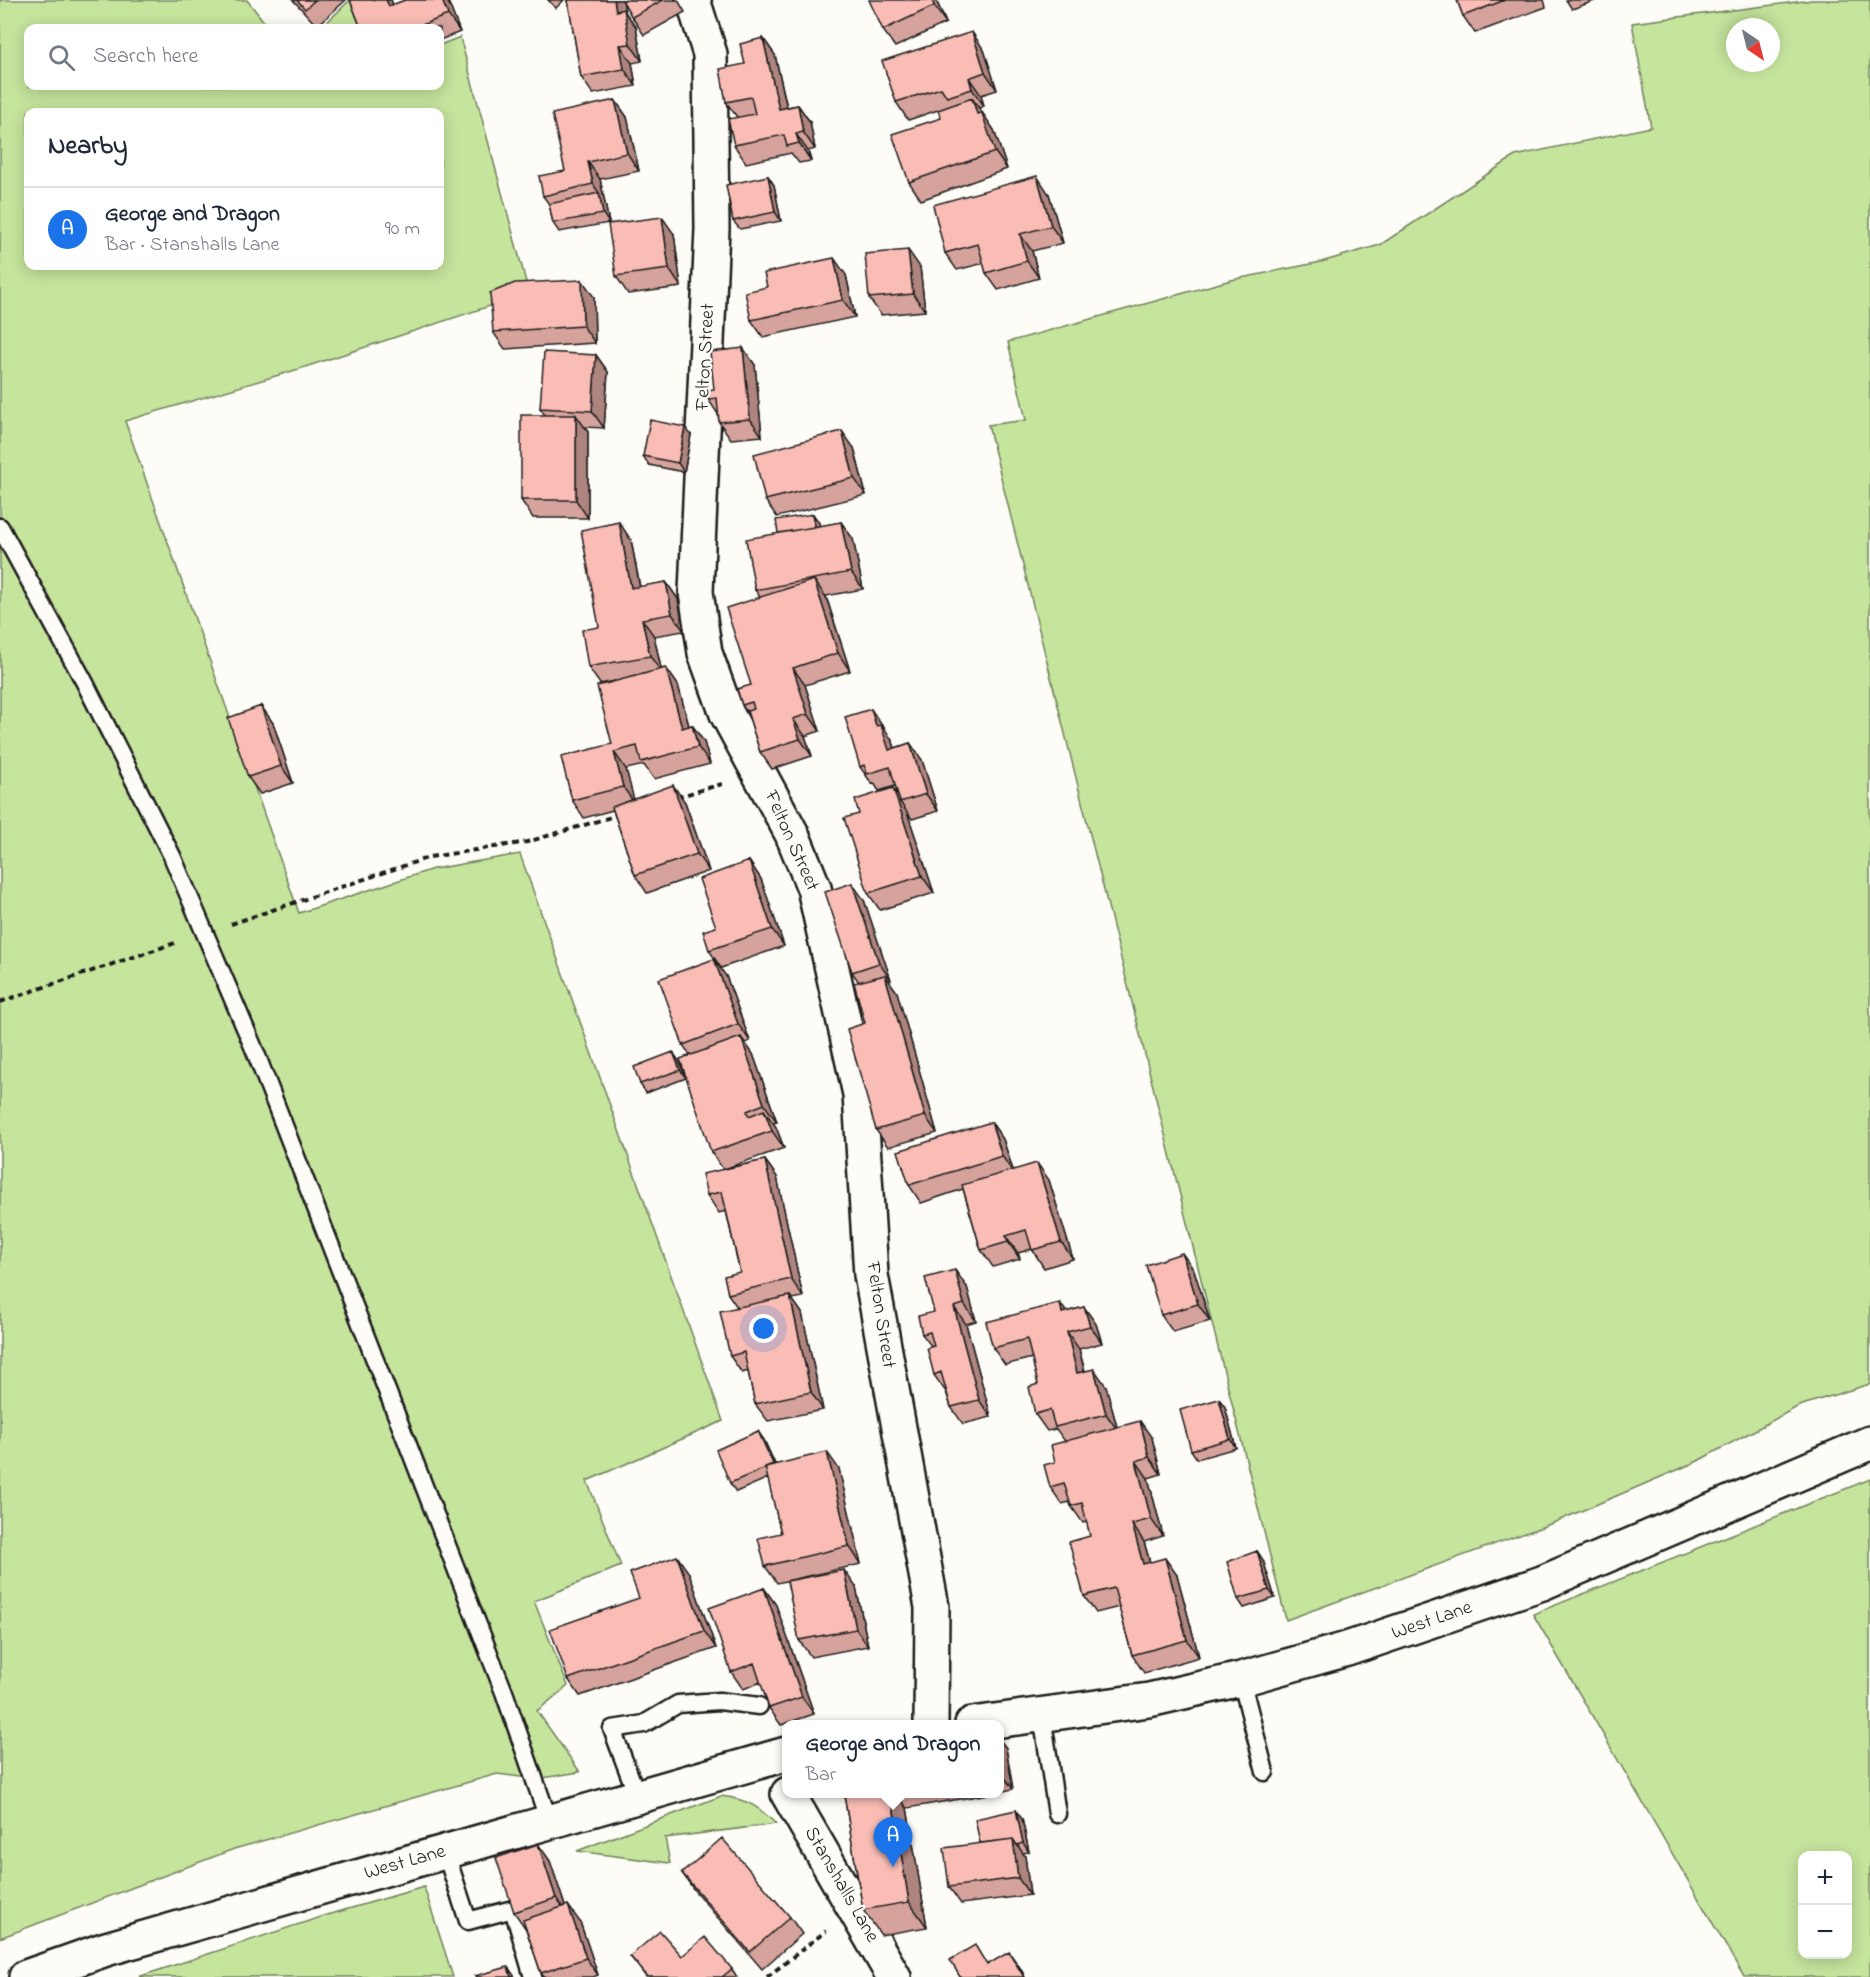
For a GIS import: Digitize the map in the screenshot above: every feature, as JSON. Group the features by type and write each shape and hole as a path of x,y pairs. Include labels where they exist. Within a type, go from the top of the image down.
{"street":[{"name":"Felton Street","path":"693,0 710,54 712,229 696,592 705,653 723,704 792,834 814,888 860,1094 871,1275 933,1607 931,1720"},
{"name":"West Lane","path":"1004,1720 1149,1700 1240,1679 1347,1649 1542,1583 1870,1443"},
{"name":"West Lane","path":"26,1977 106,1949 777,1756"},
{"name":"Stanshalls Lane","path":"777,1756 782,1774"},
{"name":"Stanshalls Lane","path":"790,1798 894,1977"}],"lane":[{"path":"0,527 84,681 172,856 255,1051 349,1299 389,1392 430,1506 504,1692 549,1821"},
{"path":"1240,1679 1265,1772"},
{"path":"637,1795 612,1730 644,1724 678,1704 719,1701 759,1706"},
{"path":"1042,1715 1057,1814"},
{"path":"445,1851 468,1921 513,1909 533,1977"}],"path":[{"path":"671,799 759,773"},
{"path":"0,1002 430,857 527,842 627,812"},
{"path":"767,1977 855,1909"}],"green space":[{"path":"0,0 247,0 266,24 24,24 24,90 444,90 444,43 460,37 529,293 299,369 125,421 299,913 433,869 520,854 723,1421 587,1481 621,1566 534,1601 568,1686 537,1711 580,1772 536,1779 497,1774 234,1849 0,1938"},
{"path":"350,0 363,24 325,24"},
{"path":"1812,0 1870,0 1870,1384 1799,1406 1696,1462 1553,1523 1286,1620 988,425 1026,420 1008,342 1231,280 1321,262 1380,245 1515,156 1651,127 1632,23"},
{"path":"1870,1479 1870,1977 1744,1977 1533,1614"},
{"path":"721,1796 752,1804 776,1824 665,1838 670,1863 577,1851"},
{"path":"424,1887 453,1977 138,1977 324,1916"}],"building":[{"path":"297,0 315,0 305,9"},
{"path":"350,0 386,0 389,6 405,0 442,0 448,15 424,24 359,24"},
{"path":"568,0 614,0 616,11 624,9 630,44 620,45 624,69 581,77"},
{"path":"622,0 663,0 632,17"},
{"path":"869,0 932,0 934,6 883,30"},
{"path":"1457,0 1505,0 1463,16"},
{"path":"972,32 985,72 969,78 972,89 947,97 941,88 896,102 882,61"},
{"path":"763,38 779,109 798,105 803,132 796,134 799,143 787,146 784,135 734,145 728,119 755,114 751,97 726,102 720,69 745,64 740,44"},
{"path":"972,98 977,114 982,113 995,152 909,182 892,134 941,118 938,110"},
{"path":"615,100 627,153 588,162 593,184 543,196 539,176 565,171 552,114"},
{"path":"768,176 775,212 733,221 726,185"},
{"path":"1037,176 1051,226 1020,234 1027,261 986,273 978,244 945,253 933,205"},
{"path":"599,193 603,214 553,223 549,204"},
{"path":"662,217 669,269 616,276 608,224"},
{"path":"908,250 913,294 869,298 865,254"},
{"path":"834,258 843,300 751,320 745,292 767,287 764,273"},
{"path":"582,280 583,326 493,332 490,293 515,283"},
{"path":"743,348 750,419 719,422 717,398 708,399 708,390 714,389 710,352"},
{"path":"544,352 596,355 592,411 540,408"},
{"path":"521,415 576,415 576,500 521,500"},
{"path":"650,420 685,427 678,463 643,456"},
{"path":"842,431 854,478 765,500 754,454"},
{"path":"813,514 815,527 778,533 776,520"},
{"path":"619,522 631,588 666,582 672,614 642,619 650,656 588,667 582,630 599,627 581,530"},
{"path":"841,522 851,572 755,590 746,539"},
{"path":"814,580 838,653 793,668 808,714 793,719 800,739 760,752 747,711 754,709 752,702 742,705 737,689 751,685 726,608"},
{"path":"666,668 682,728 692,725 698,747 641,762 637,746 614,752 623,787 572,800 561,757 612,744 597,686"},
{"path":"261,706 281,766 248,777 228,718"},
{"path":"871,709 876,726 881,725 889,750 910,743 926,794 900,802 890,767 867,774 864,765 860,767 845,717"},
{"path":"673,785 697,854 635,875 612,807"},
{"path":"893,788 922,876 868,893 844,818 859,814 855,800"},
{"path":"749,861 772,929 709,950 703,931 716,927 699,879"},
{"path":"852,883 879,963 852,972 825,892"},
{"path":"714,959 738,1024 683,1045 659,979"},
{"path":"885,975 925,1116 876,1130 847,1029 865,1023 854,983"},
{"path":"741,1037 764,1104 747,1111 749,1116 764,1110 772,1131 711,1152 680,1059"},
{"path":"673,1052 680,1070 640,1084 634,1067"},
{"path":"991,1122 1002,1156 909,1185 898,1151"},
{"path":"765,1160 791,1279 728,1294 724,1276 740,1272 722,1192 707,1195 702,1174"},
{"path":"1037,1163 1061,1242 1032,1250 1026,1230 1006,1236 1008,1242 981,1250 962,1185"},
{"path":"1182,1253 1198,1304 1161,1315 1146,1265"},
{"path":"955,1270 964,1304 954,1307 979,1400 951,1407 941,1372 934,1375 927,1348 934,1346 930,1332 922,1334 918,1316 934,1312 925,1278"},
{"path":"790,1296 811,1392 755,1404 744,1352 730,1356 720,1311"},
{"path":"1060,1303 1062,1313 1084,1307 1090,1326 1067,1332 1077,1373 1094,1369 1106,1414 1055,1427 1050,1410 1035,1414 1029,1387 1038,1384 1027,1339 993,1348 986,1322"},
{"path":"1219,1399 1230,1439 1191,1450 1180,1410"},
{"path":"1140,1421 1149,1457 1136,1461 1151,1519 1132,1524 1143,1564 1165,1558 1187,1640 1132,1655 1114,1588 1084,1596 1069,1542 1090,1536 1082,1503 1071,1506 1064,1483 1050,1487 1044,1465 1055,1462 1051,1445"},
{"path":"758,1431 773,1464 730,1483 716,1450"},
{"path":"827,1452 849,1546 765,1566 758,1538 781,1533 765,1467"},
{"path":"1257,1551 1269,1590 1238,1599 1227,1562"},
{"path":"677,1556 704,1631 568,1679 550,1629 639,1598 630,1573"},
{"path":"844,1570 856,1629 799,1640 787,1581"},
{"path":"764,1588 802,1697 769,1708 754,1663 731,1672 709,1608"},
{"path":"845,1798 892,1798 909,1902 863,1910"},
{"path":"1016,1810 1023,1843 1017,1845 1013,1839 980,1843 975,1819"},
{"path":"722,1838 790,1917 750,1952 682,1873"},
{"path":"1013,1839 1018,1878 949,1887 944,1848"},
{"path":"538,1844 556,1898 514,1912 496,1858"},
{"path":"568,1905 586,1958 541,1973 523,1920"},
{"path":"660,1931 682,1956 705,1937 732,1969 722,1977 648,1977 630,1956"},
{"path":"975,1945 987,1965 1009,1952 1024,1977 960,1977 950,1960"},
{"path":"508,1967 511,1977 475,1976"}],"place":[{"name":"George and Dragon","path":"893,1867"}]}
